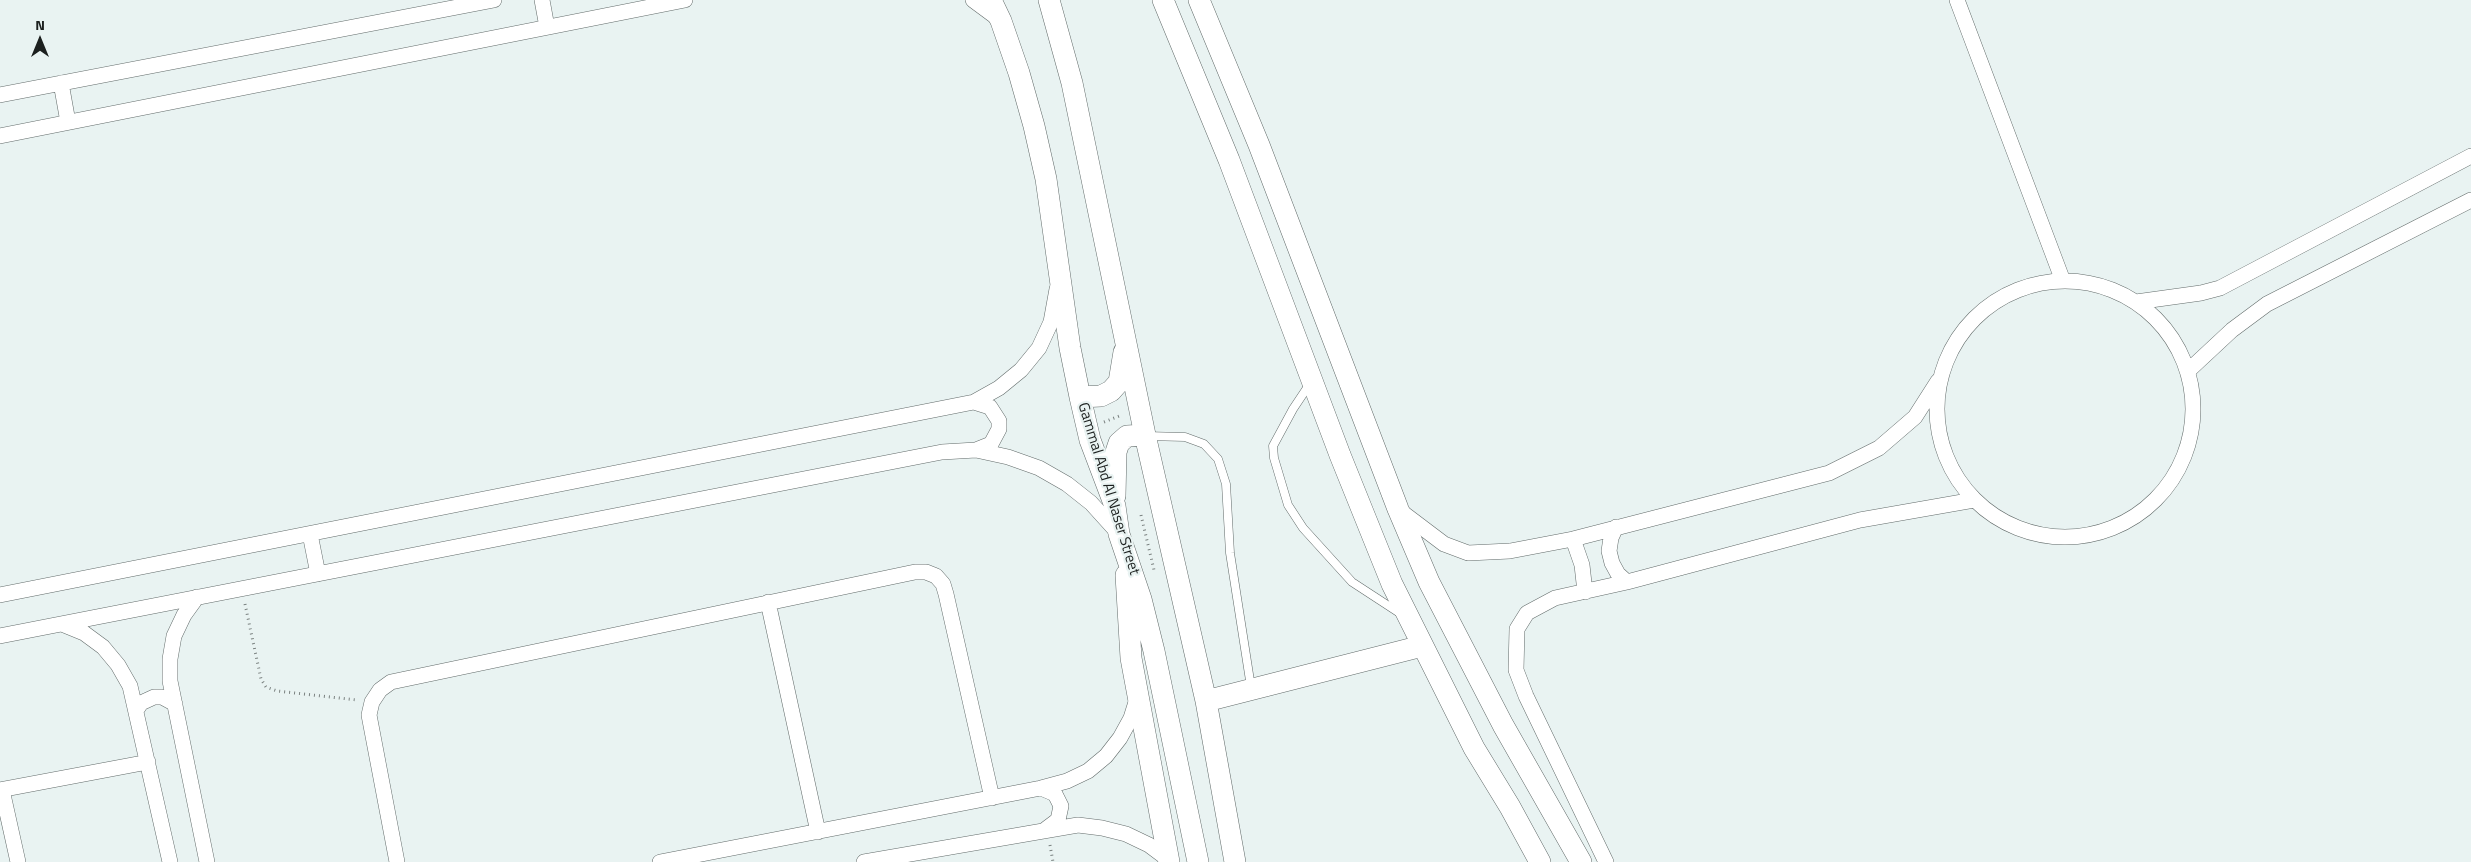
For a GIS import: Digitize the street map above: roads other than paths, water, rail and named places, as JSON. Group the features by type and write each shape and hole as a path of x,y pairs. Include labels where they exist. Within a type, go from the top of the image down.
{"main road":[{"name":"Gammal Abd Al Naser Street","path":"991,0 1001,21 1034,126 1046,180 1070,348 1080,397 1088,429 1115,506 1122,541 1158,669 1198,862"},
{"path":"1050,0 1072,83 1145,436 1206,701 1235,862"},
{"path":"1163,0 1229,160 1366,520 1410,621 1474,748 1510,807 1540,862"},
{"path":"1199,0 1224,54 1398,509 1446,618 1503,725 1581,862"},
{"path":"1080,397 1101,396 1112,391 1119,382 1126,338"},
{"path":"1115,506 1116,452 1120,443 1127,436 1145,436"},
{"path":"1122,541 1127,620 1138,696 1169,861"},
{"path":"1206,701 1422,646"}],"street":[{"path":"0,95 494,0"},
{"path":"542,0 547,27"},
{"path":"0,136 685,0"},
{"path":"973,0 1001,21"},
{"path":"1957,0 2063,281"},
{"path":"61,83 68,122"},
{"path":"2136,302 2201,294 2229,284 2471,156"},
{"path":"2188,371 2216,344 2268,304 2471,200"},
{"path":"0,595 974,402 999,388 1021,370 1039,348 1051,322 1059,276"},
{"path":"1398,509 1444,544 1468,554 1510,551 1573,539 1829,473 1879,448 1915,417 1939,380 1952,346 1974,318 2003,296 2036,284 2063,281 2089,283 2114,290 2136,302 2168,332 2188,371 2194,408 2188,445 2173,479 2147,508 2115,527 2078,537 2040,535 2004,523 1974,500 1948,465 1936,423 1939,380"},
{"path":"974,402 990,407 999,421 999,429 991,444 976,450"},
{"path":"0,636 942,452 976,450 1039,468 1067,484 1091,502 1122,541"},
{"path":"1606,862 1526,696 1516,670 1517,629 1527,613 1555,598 1628,582 1860,520 1974,500"},
{"path":"1616,527 1611,538 1611,557 1618,574 1628,582"},
{"path":"310,534 318,574"},
{"path":"1573,539 1582,565 1585,592"},
{"path":"397,862 370,729 369,715 372,702 380,690 391,682 916,572 926,572 936,576 943,584 992,798"},
{"path":"197,597 184,615 174,636 170,666 175,704 207,862"},
{"path":"768,602 818,832"},
{"path":"62,624 84,633 103,647 118,665 130,686 137,709 170,862"},
{"path":"660,862 1067,782 1088,771 1106,756 1120,738 1131,718 1138,696"},
{"path":"137,709 141,703 154,697 162,697 175,704"},
{"path":"18,862 1,790 148,762"},
{"path":"1041,788 1054,794 1061,806 1058,820 1046,829"},
{"path":"864,862 1046,829 1078,825 1126,834 1149,845 1169,861"}],"lane":[{"path":"1312,381 1293,409 1273,446 1274,458 1288,505 1303,528 1352,582 1410,621"},
{"path":"1145,436 1185,437 1204,444 1218,459 1226,484 1230,554 1251,689"}]}
